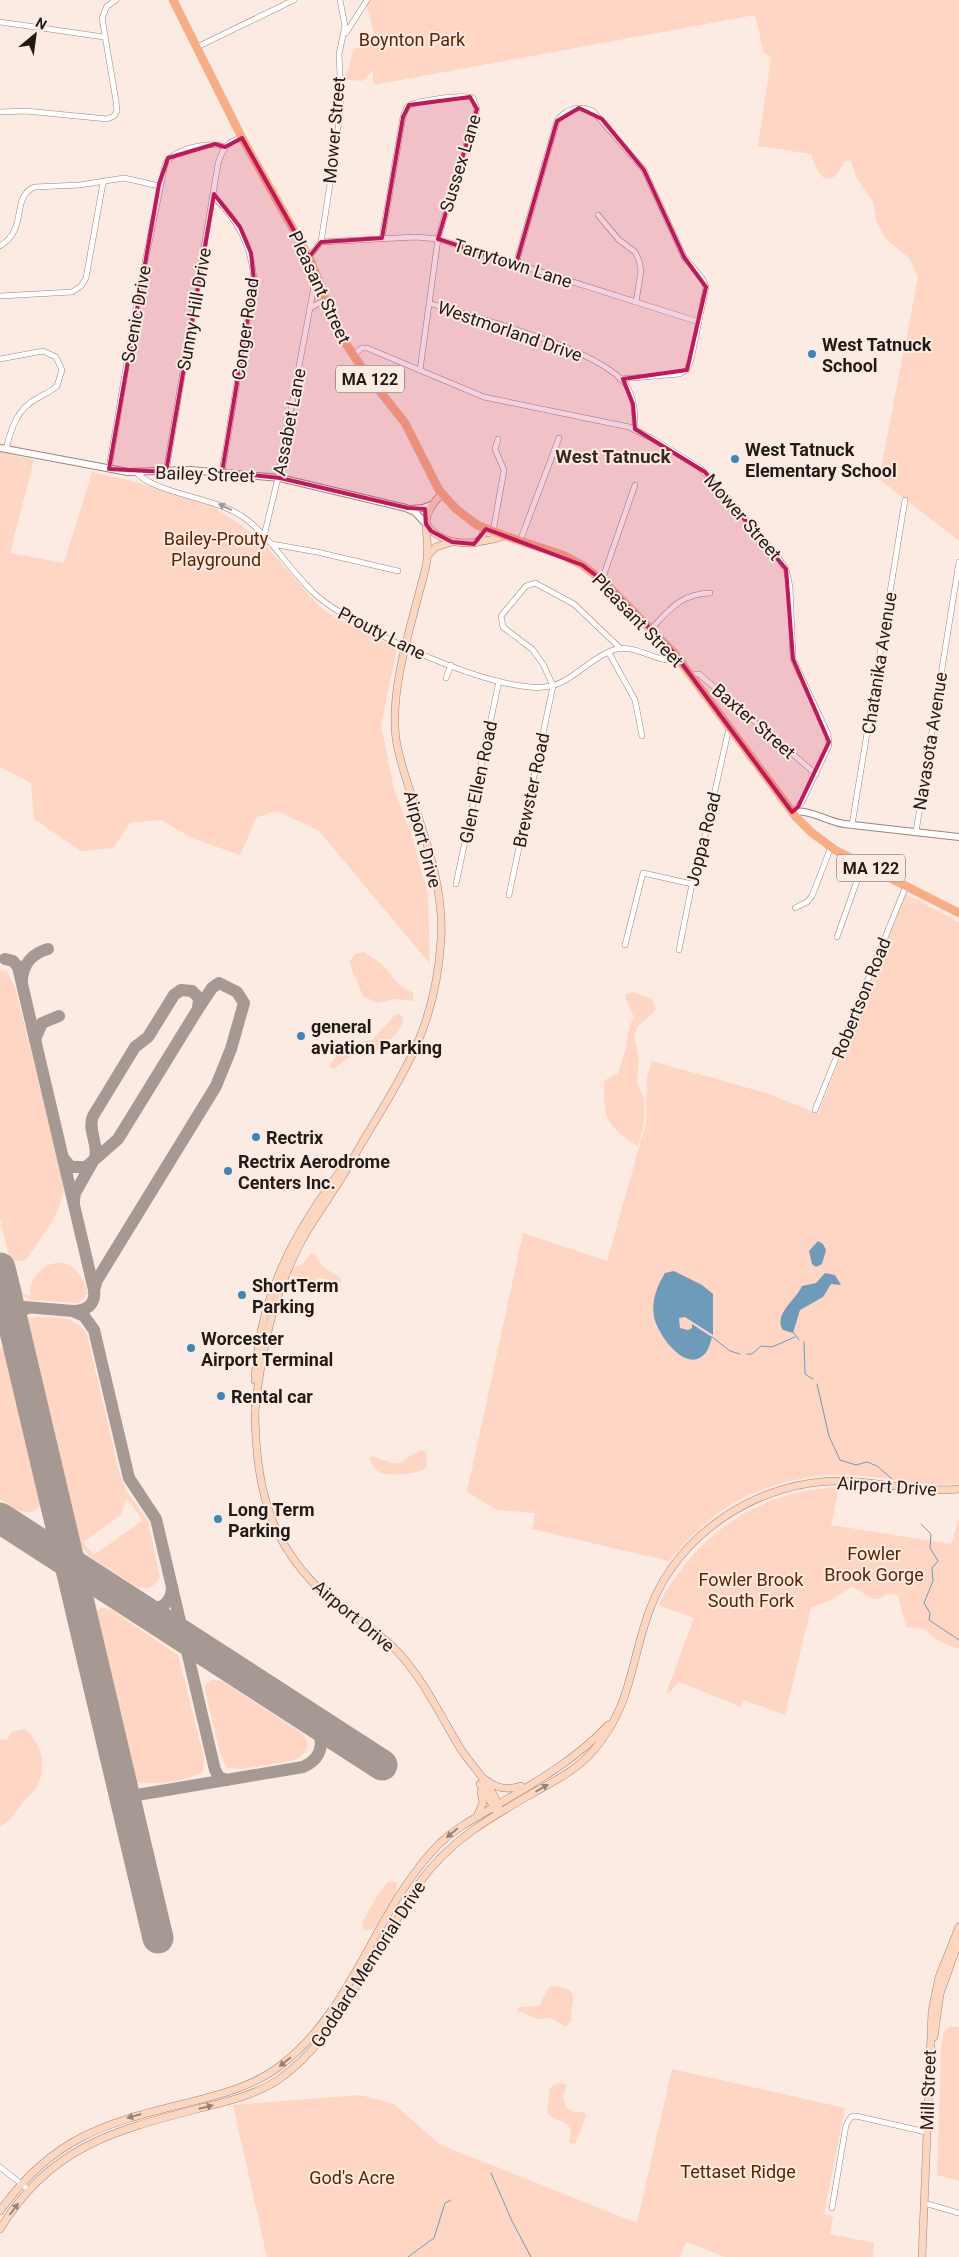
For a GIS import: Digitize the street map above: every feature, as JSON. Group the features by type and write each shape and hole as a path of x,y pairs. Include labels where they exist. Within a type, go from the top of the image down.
{"main road":[{"name":"Pleasant Street","path":"173,0 242,138 309,257 324,297 353,355 405,423 430,477 442,494 461,513 485,528 564,555 582,565 602,580 677,657 792,812 810,832 831,847 959,913"},
{"path":"431,504 442,494"},
{"name":"Airport Drive","path":"431,504 426,514 428,556 396,701 396,737 402,765 434,870 441,938 436,983 420,1042 401,1080 302,1239 283,1280 270,1320 255,1411 255,1447 262,1490 276,1527 288,1550 318,1587 387,1642 402,1657 424,1686 465,1755 478,1782 496,1808"},
{"path":"426,524 431,531 452,542 474,544 505,536"},
{"path":"474,544 482,538 485,528"},
{"path":"428,556 436,547 452,542"},
{"name":"Airport Drive","path":"496,1808 582,1762 604,1738 628,1692 647,1617 656,1595 683,1554 707,1530 732,1511 772,1492 822,1482 854,1482 916,1490 959,1489"},
{"name":"Airport Drive","path":"496,1808 584,1748 616,1715"},
{"name":"Airport Drive","path":"465,1755 492,1785 505,1789 522,1786 537,1779"},
{"name":"Airport Drive","path":"475,1768 496,1808"},
{"path":"477,1816 483,1803 478,1782"},
{"name":"Goddard Memorial Drive","path":"0,2211 22,2184 55,2154 97,2128 132,2116 241,2088 281,2065 305,2044 327,2017 416,1871 452,1833 477,1816 496,1808"},
{"name":"Goddard Memorial Drive","path":"0,2228 29,2190 55,2166 98,2139 135,2125 244,2097 270,2085 295,2067 329,2031 430,1868 457,1841 496,1808"},
{"name":"Mill Street","path":"926,2257 936,2012 959,1927"},
{"name":"Mill Street","path":"922,2257 933,2001 939,1977 959,1941"}],"street":[{"path":"0,112 44,112 107,119 116,114 117,107 104,37 104,11 116,0"},
{"path":"197,47 294,0"},
{"name":"Mower Street","path":"309,257 321,242 337,139 341,96 339,54 345,26 340,0"},
{"path":"344,36 367,0"},
{"path":"0,22 104,37"},
{"name":"Sussex Lane","path":"382,238 405,109 414,102 468,96 475,99 477,109 438,239 420,370"},
{"path":"516,264 557,121 568,110 578,108 589,109 602,119 644,170 684,257 704,282 706,289 690,363 685,372 620,379"},
{"path":"225,147 229,142 242,138"},
{"name":"Scenic Drive","path":"109,469 159,186 167,160 179,153 205,146 215,144 225,147"},
{"name":"Sunny Hill Drive","path":"166,472 218,164 225,147"},
{"path":"0,246 8,240 16,228 21,200 29,189 38,186 71,186 103,183 124,178 159,186"},
{"path":"0,296 66,293 81,286 86,278 103,183"},
{"name":"Conger Road","path":"213,196 240,227 251,253 254,281 222,472"},
{"path":"598,215 619,240 635,252 640,260 641,271 636,302"},
{"name":"Tarrytown Lane","path":"321,242 416,237 438,239 699,322"},
{"name":"Assabet Lane","path":"264,536 278,478 316,275"},
{"path":"310,306 324,297"},
{"name":"Westmorland Drive","path":"429,303 567,348 599,364 620,379 632,398 635,430"},
{"name":"Mower Street","path":"353,355 362,348 367,348 484,397 612,423 635,430 700,468 784,564 790,587 793,659 829,740 827,750 802,802 792,812"},
{"path":"0,359 43,352 56,358 62,370 57,386 33,400 19,415 3,448"},
{"path":"520,541 559,438"},
{"path":"493,532 504,470 495,449 498,439"},
{"name":"Bailey Street","path":"3,448 109,469 136,472 222,472 278,478 408,508 424,508 431,504"},
{"name":"Prouty Lane","path":"136,472 151,484 204,499 244,518 272,544 304,582 328,604 359,623 450,665 499,681 526,686 553,686"},
{"path":"602,580 635,484"},
{"name":"Chatanika Avenue","path":"852,825 905,500"},
{"name":"Bailey Street","path":"408,508 426,524"},
{"path":"272,544 317,552 398,571"},
{"name":"Navasota Avenue","path":"916,832 959,562"},
{"path":"622,649 574,604 539,584 528,584 502,614 501,623 506,630 532,649 543,664 553,686 609,653 622,649 642,652 670,662 677,657"},
{"path":"651,629 676,603 687,596 710,593"},
{"path":"609,653 635,700 642,736"},
{"path":"662,659 677,657"},
{"path":"446,678 450,665"},
{"name":"Baxter Street","path":"690,674 699,674 816,774"},
{"name":"Glen Ellen Road","path":"456,884 499,681"},
{"name":"Brewster Road","path":"509,895 553,686"},
{"name":"Joppa Road","path":"679,950 692,884 695,880 729,728"},
{"path":"792,812 805,811 825,820 852,825 959,837"},
{"path":"795,908 807,902 812,896 831,847"},
{"path":"837,936 863,864"},
{"path":"625,946 643,873 692,884"},
{"name":"Robertson Road","path":"815,1110 906,886"},
{"path":"832,2208 846,2124 851,2117 856,2116 926,2132"},
{"path":"0,2167 29,2190"},
{"path":"928,2204 959,2213"}],"highlighted area":[{"path":"470,97 477,109 438,239 516,264 557,121 579,108 602,119 644,170 684,257 706,287 687,370 623,379 633,404 635,429 705,472 786,569 793,659 829,742 798,807 792,812 674,653 602,580 582,565 486,529 474,544 452,542 431,531 426,524 425,509 408,508 280,478 222,472 254,281 251,253 240,227 214,194 166,472 109,469 159,184 168,158 215,144 225,147 242,138 309,257 321,242 382,238 403,117 409,105"}],"green space":[{"name":"Boynton Park","path":"365,0 959,0 959,541 879,479 918,277 909,258 885,238 877,222 873,202 857,179 851,161 845,161 840,170 830,179 821,176 811,154 758,146 771,58 764,53 755,15 373,85 373,71 362,81 349,80 344,77 349,68 353,51 374,33"},
{"name":"Bailey-Prouty Playground","path":"0,451 34,460 10,553 64,563 92,472 132,481 212,506 257,536 319,606 336,618 397,648 381,726 394,789 412,836 428,895 430,964 319,831 277,811 257,817 240,855 194,839 161,820 130,823 113,848 81,851 34,819 31,783 0,767"},
{"path":"906,894 959,922 959,1484 945,1485 866,1476 834,1475 779,1484 761,1490 727,1507 700,1528 669,1561 532,1529 535,1513 497,1510 467,1492 523,1233 607,1261 646,1123 647,1076 652,1061 766,1093 818,1114"},
{"path":"364,952 382,964 400,986 413,993 413,1001 396,999 377,1003 363,996 349,962 355,954"},
{"path":"0,970 7,971 15,987 64,1185 63,1195 56,1214 45,1232 28,1257 23,1261 14,1261 23,1294 31,1296 31,1286 35,1276 43,1269 52,1264 62,1263 72,1267 81,1277 88,1294 78,1303 33,1300 18,1295 16,1287 0,1218"},
{"path":"633,992 652,999 656,1008 638,1026 634,1035 639,1059 637,1082 644,1099 644,1124 638,1146 613,1127 604,1103 605,1080 618,1073 626,1048 629,1027 634,1017 625,998 626,994"},
{"path":"399,1014 402,1016 403,1022 398,1032 377,1051 351,1056 334,1069 329,1066 341,1049 358,1042 372,1040 395,1015"},
{"path":"311,1253 316,1256 323,1267 341,1278 341,1282 318,1278 307,1287 291,1274 291,1268 302,1265"},
{"path":"0,1317 42,1493 40,1506 30,1512 20,1511 0,1499 0,1347 4,1348 0,1332"},
{"path":"37,1317 65,1319 77,1324 87,1335 120,1476 127,1492 148,1521 160,1577 155,1584 148,1588 137,1587 89,1556 76,1539 24,1319","holes":["126,1498 143,1520 94,1555 83,1542 121,1515"]},
{"path":"421,1450 426,1452 427,1467 411,1473 383,1474 376,1470 369,1459 372,1456 398,1463"},
{"name":"Fowler Brook South Fork","path":"839,1487 831,1525 951,1544 959,1518 959,1649 941,1642 923,1629 906,1627 898,1595 886,1594 881,1598 872,1599 851,1587 831,1600 811,1608 785,1715 744,1700 741,1707 679,1682 670,1692 666,1693 694,1618 658,1605 691,1557 732,1521 756,1507 782,1497 809,1490"},
{"path":"101,1608 110,1609 178,1655 204,1758 203,1772 169,1782 132,1782 94,1619 94,1614"},
{"path":"211,1680 225,1683 303,1734 307,1747 303,1755 290,1761 243,1769 227,1768 220,1753 205,1690 206,1684"},
{"path":"25,1729 39,1748 42,1771 34,1790 10,1819 0,1827 0,1739 7,1740 12,1732"},
{"path":"390,1881 397,1883 396,1893 375,1928 364,1931 362,1924 367,1913"},
{"path":"555,1986 570,1990 573,1994 572,2020 566,2027 551,2018 538,2019 516,2010 520,2007 539,2006 549,1987"},
{"path":"950,2026 959,2027 959,2181 937,2175 941,2049 943,2034"},
{"path":"672,2069 845,2108 824,2214 833,2216 830,2234 874,2243 873,2257 725,2257 686,2242 680,2257 267,2257 233,2105 360,2095 394,2104 439,2144 637,2223"},
{"path":"558,2083 567,2085 563,2098 566,2107 573,2112 583,2112 586,2116 575,2144 569,2143 571,2129 547,2112 550,2088"}],"water":[{"path":"818,1241 823,1244 826,1250 822,1264 816,1267 812,1264 809,1251"},
{"path":"674,1271 702,1285 713,1294 713,1335 685,1317 679,1318 680,1328 688,1330 692,1328 692,1324 712,1337 705,1353 694,1360 686,1358 672,1348 665,1340 654,1317 654,1299 659,1283 665,1273"},
{"path":"825,1273 835,1275 841,1285 831,1284 823,1297 800,1310 793,1333 783,1330 781,1318 786,1307 802,1286 816,1283"}],"waterway":[{"path":"793,1332 799,1340"},
{"path":"712,1337 730,1351 740,1354"},
{"path":"747,1354 752,1354 761,1346 772,1347 795,1337"},
{"path":"804,1342 805,1374 813,1379"},
{"path":"817,1384 829,1436 840,1460 856,1465 867,1462 877,1466 892,1479"},
{"path":"921,1524 931,1534 930,1548 938,1561 932,1568 933,1581 924,1603 930,1613 929,1620 959,1640"},
{"path":"491,2173 512,2221 531,2257"},
{"path":"408,2257 434,2238 445,2203 451,2200"}],"taxiway":[{"path":"22,980 24,969 33,956 48,949"},
{"path":"5,959 13,961 18,967 94,1290 92,1303 82,1310 73,1311 84,1316 94,1330 129,1478 156,1519 215,1770 219,1777 227,1780"},
{"path":"94,1290 97,1280 216,1086 231,1049 244,1003 237,992 219,983 212,988 198,1009"},
{"path":"63,1158 71,1167 86,1167 118,1139 198,1009 199,998 192,991 181,990 174,995 148,1037 135,1047 93,1116 91,1126 96,1148 95,1158"},
{"path":"35,1039 42,1023 59,1016"},
{"path":"74,1201 75,1193 92,1163"},
{"path":"0,1305 73,1311"},
{"path":"13,1326 18,1313 28,1308"},
{"path":"139,1608 151,1609 162,1606 169,1599 172,1587"},
{"path":"170,1628 184,1645"},
{"path":"183,1629 198,1646"},
{"path":"122,1785 128,1793 137,1795 303,1767 316,1758 321,1745 318,1732 310,1719"},
{"path":"128,1809 130,1801 137,1795"}],"runway":[{"path":"0,1268 158,1938"},
{"path":"0,1518 382,1765"}],"place":[{"name":"West Tatnuck School","path":"812,354"},
{"name":"West Tatnuck Elementary School","path":"735,459"},
{"name":"general aviation Parking","path":"301,1036"},
{"name":"Rectrix","path":"256,1137"},
{"name":"Rectrix Aerodrome Centers Inc.","path":"228,1171"},
{"name":"ShortTerm Parking","path":"242,1295"},
{"name":"Worcester Airport Terminal","path":"191,1348"},
{"name":"Rental car","path":"221,1396"},
{"name":"Long Term Parking","path":"218,1519"}],"district":[{"name":"West Tatnuck","path":"613,456"}],"park label":[{"name":"Fowler Brook Gorge","path":"874,1564"},
{"name":"Tettaset Ridge","path":"738,2171"},
{"name":"God's Acre","path":"352,2177"}]}
